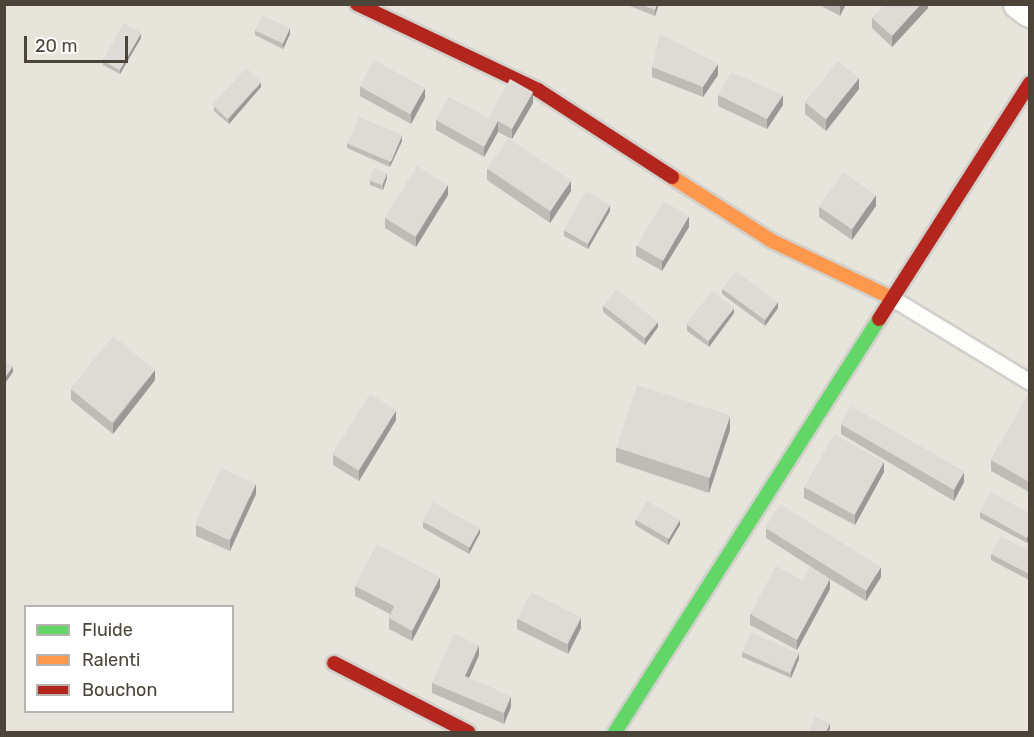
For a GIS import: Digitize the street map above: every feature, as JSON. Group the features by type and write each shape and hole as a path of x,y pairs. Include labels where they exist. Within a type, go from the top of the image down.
{"street":[{"path":"357,4 538,90 772,241 892,298"},
{"path":"1018,4 1029,12"},
{"path":"615,732 1029,83"},
{"path":"334,663 468,732"}],"lane":[{"path":"892,298 1029,382"}],"shaded area":[{"path":"4,5 1029,5 1029,732 5,732"}],"building":[{"path":"640,4 657,4 655,10"},
{"path":"884,4 921,4 892,36 872,18"},
{"path":"262,15 290,28 283,44 255,30"},
{"path":"124,23 141,33 120,70 102,60"},
{"path":"660,34 718,64 703,87 652,67"},
{"path":"374,60 425,88 410,114 359,86"},
{"path":"838,61 859,78 826,119 805,102"},
{"path":"246,68 261,82 227,119 212,105"},
{"path":"731,72 783,95 767,119 718,95"},
{"path":"510,79 533,92 512,129 498,121 484,147 436,120 449,97 489,118"},
{"path":"359,117 402,135 391,162 348,144"},
{"path":"508,138 571,180 550,211 487,169"},
{"path":"417,166 448,185 415,237 385,218"},
{"path":"374,168 387,173 382,185 369,180"},
{"path":"843,172 876,195 852,229 819,206"},
{"path":"586,191 610,205 588,244 564,230"},
{"path":"663,201 689,216 663,261 637,246"},
{"path":"735,271 778,302 765,320 722,289"},
{"path":"616,289 658,322 645,338 603,306"},
{"path":"712,291 734,308 708,341 686,324"},
{"path":"113,336 155,370 112,423 70,389"},
{"path":"4,360 13,366 4,379"},
{"path":"637,385 730,415 710,478 617,448"},
{"path":"370,394 396,410 359,471 332,454"},
{"path":"1029,395 1029,482 991,460"},
{"path":"851,406 964,472 954,490 840,424"},
{"path":"834,434 884,462 854,515 804,487"},
{"path":"221,468 255,484 229,540 195,524"},
{"path":"991,492 1029,513 1027,538 980,512"},
{"path":"647,501 680,520 669,539 636,520"},
{"path":"433,502 480,528 470,547 422,521"},
{"path":"780,504 881,567 866,591 765,528"},
{"path":"1001,536 1029,551 1029,574 991,554"},
{"path":"377,544 440,577 412,631 389,618 394,606 355,586"},
{"path":"776,566 803,581 810,567 830,579 797,640 750,614"},
{"path":"531,592 581,617 567,644 517,619"},
{"path":"751,632 799,653 790,673 742,652"},
{"path":"454,634 479,645 465,676 511,696 504,713 432,683"},
{"path":"815,717 830,723 826,732 808,732"}],"traffic: fast":[{"path":"615,732 879,319"}],"traffic: slow":[{"path":"672,177 772,241 892,298"}],"traffic: jam":[{"path":"357,4 538,90 672,177"},
{"path":"879,319 1030,83"},
{"path":"334,663 468,732"}]}
